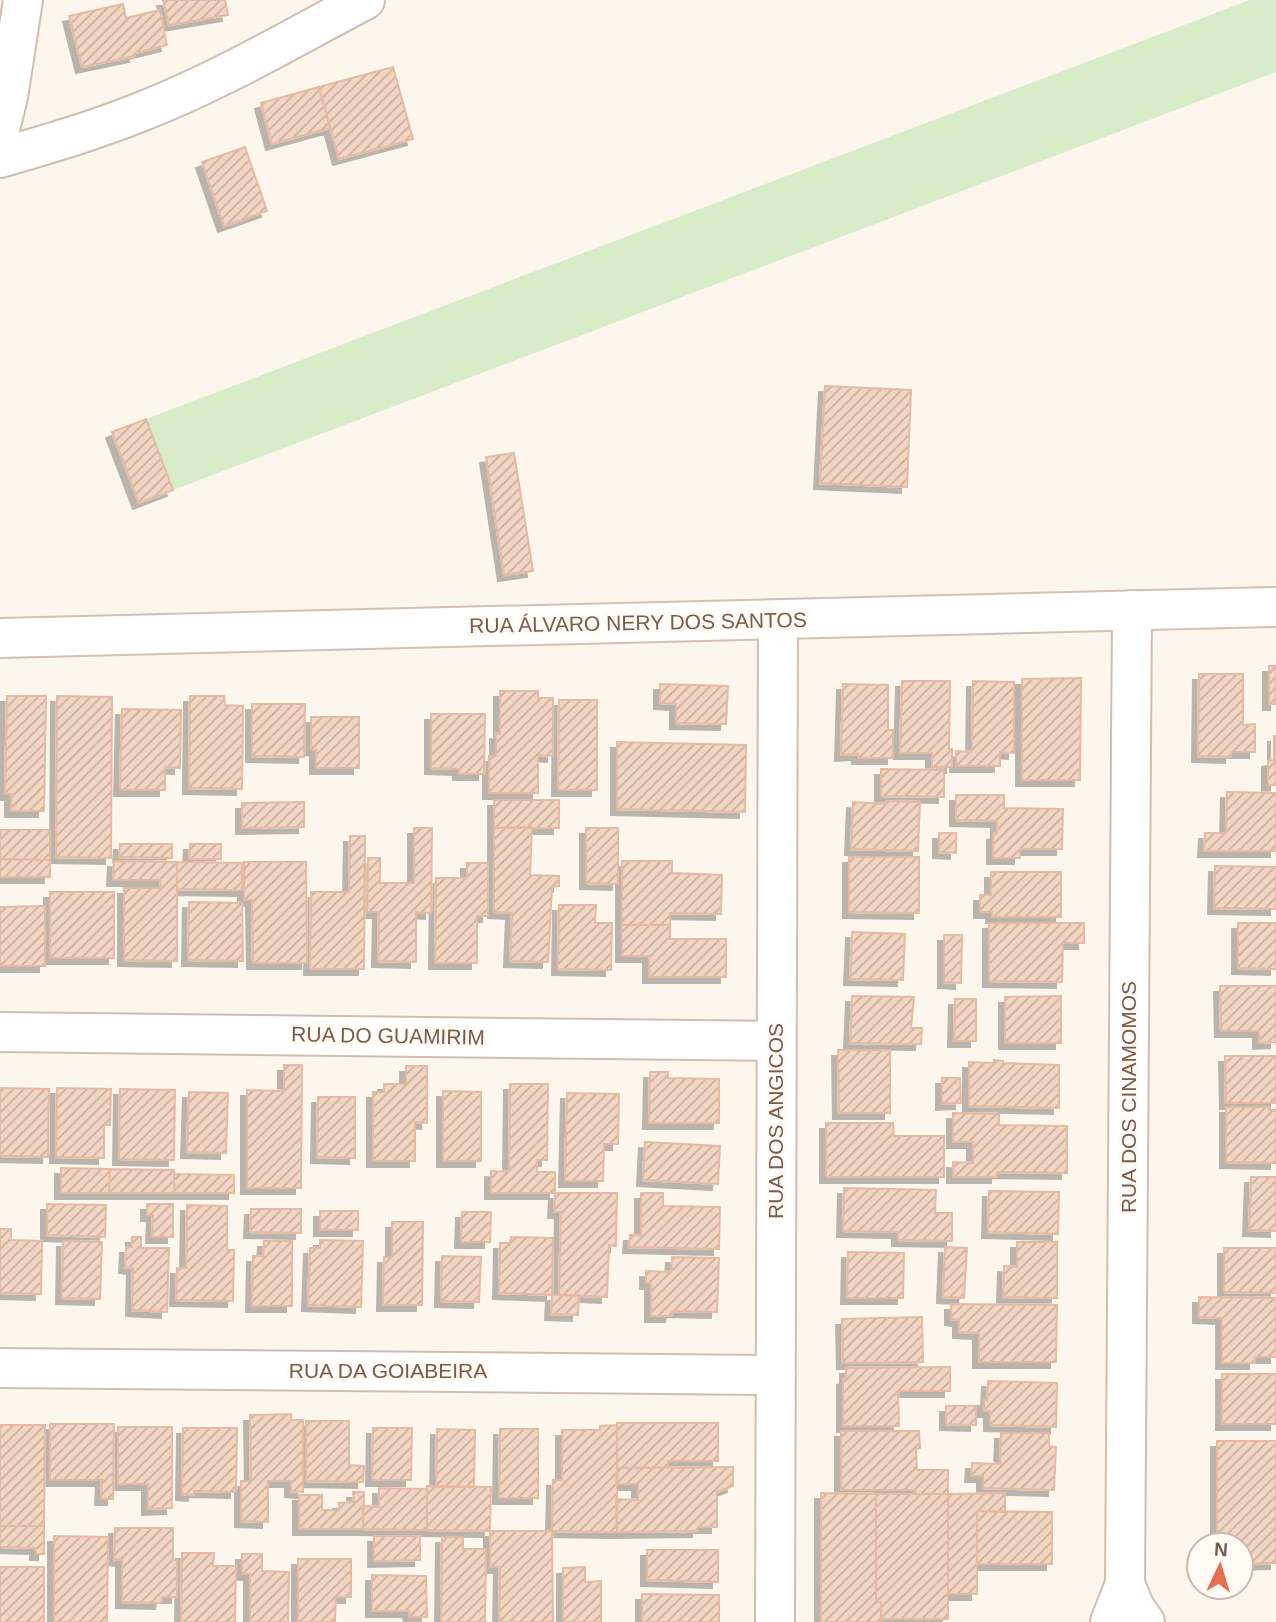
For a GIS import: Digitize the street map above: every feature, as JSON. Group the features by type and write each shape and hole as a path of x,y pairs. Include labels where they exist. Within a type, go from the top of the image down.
{"street":[{"path":"0,129 8,97 23,0"},
{"path":"0,158 84,133 144,111 191,90 365,0"},
{"name":"RUA ÁLVARO NERY DOS SANTOS","path":"0,638 1276,607"},
{"name":"RUA DOS CINAMOMOS","path":"1110,1622 1125,1584 1132,610"},
{"name":"RUA DOS ANGICOS","path":"775,1622 778,620"},
{"name":"RUA DO GUAMIRIM","path":"0,1032 776,1041"},
{"name":"RUA DA GOIABEIRA","path":"0,1368 776,1374"},
{"name":"RUA DOS CINAMOMOS","path":"1125,1584 1135,1608 1145,1622"}],"green space":[{"path":"1250,0 1276,0 1276,72 173,490 146,419"}],"building":[{"path":"163,0 225,0 228,15 169,25"},
{"path":"123,4 126,18 160,10 167,45 135,53 135,56 82,67 69,16"},
{"path":"393,67 413,139 339,159 319,87"},
{"path":"319,87 330,128 272,144 261,103"},
{"path":"245,147 267,211 224,226 202,162"},
{"path":"825,386 911,390 907,487 820,483"},
{"path":"146,419 173,490 139,503 112,432"},
{"path":"514,453 533,571 504,575 486,457"},
{"path":"1269,666 1276,666 1276,704 1269,704"},
{"path":"1199,674 1243,674 1243,725 1255,724 1255,752 1231,752 1231,757 1198,756"},
{"path":"1081,678 1080,780 1022,780 1022,679"},
{"path":"902,681 950,681 949,750 952,749 952,767 932,767 932,753 900,753"},
{"path":"973,681 1014,682 1014,753 1000,752 1000,766 956,766 956,751 972,752"},
{"path":"660,684 728,686 726,724 676,723 676,704 660,703"},
{"path":"843,684 888,685 888,730 893,730 893,758 841,755"},
{"path":"500,691 538,691 538,698 553,698 553,756 538,755 538,793 489,793 489,756 496,756 496,733 500,734"},
{"path":"7,696 46,696 44,811 11,811 11,794 5,794"},
{"path":"57,696 112,697 111,858 56,857"},
{"path":"190,696 224,696 225,705 243,706 242,789 189,788"},
{"path":"559,700 597,700 597,790 558,790"},
{"path":"252,704 305,704 304,757 252,756"},
{"path":"122,709 181,710 180,768 165,767 165,790 120,790"},
{"path":"431,714 485,714 484,774 459,774 459,769 431,768"},
{"path":"311,717 359,717 359,768 316,768 316,750 311,749"},
{"path":"1274,736 1276,785 1268,785 1268,761 1274,760"},
{"path":"617,742 746,745 745,812 617,809"},
{"path":"881,769 944,770 944,797 881,796"},
{"path":"1227,792 1276,793 1276,851 1204,851 1205,833 1226,833"},
{"path":"956,795 1004,795 1004,808 1063,809 1062,849 1020,849 1020,858 993,858 993,834 997,833 997,821 956,820"},
{"path":"494,800 559,800 559,828 494,828"},
{"path":"886,801 920,802 918,851 851,849 853,802 886,804"},
{"path":"304,802 304,827 242,828 242,803"},
{"path":"532,827 530,875 559,876 559,886 552,887 548,962 510,961 512,913 494,912 494,828"},
{"path":"414,828 432,828 431,913 416,912 416,962 378,961 379,912 367,912 368,858 380,858 380,883 414,883"},
{"path":"586,828 618,828 618,884 586,883"},
{"path":"0,830 50,830 50,860 0,859"},
{"path":"939,833 956,833 956,853 939,852"},
{"path":"350,836 365,836 364,969 310,969 311,892 349,892"},
{"path":"120,844 172,844 172,858 119,857"},
{"path":"190,844 221,844 221,859 189,859"},
{"path":"849,857 919,857 919,913 849,912"},
{"path":"0,859 50,860 50,877 0,877"},
{"path":"114,861 177,862 177,961 124,960 124,888 161,888 160,880 113,880"},
{"path":"622,861 672,861 672,873 722,875 721,914 670,913 670,925 622,925"},
{"path":"177,862 242,863 242,890 177,889"},
{"path":"244,862 306,862 307,963 253,963 252,900 244,900"},
{"path":"467,863 488,863 488,916 477,916 477,963 435,963 436,878 467,878"},
{"path":"1215,866 1276,867 1276,909 1214,908"},
{"path":"991,872 1061,872 1061,917 992,917 992,912 980,912 980,895 991,895"},
{"path":"50,892 114,892 114,958 50,958"},
{"path":"189,902 242,903 243,961 188,960"},
{"path":"559,905 596,905 595,923 612,923 611,970 558,969"},
{"path":"45,906 45,966 0,966 0,907"},
{"path":"989,923 1084,923 1084,943 1063,943 1062,982 989,981"},
{"path":"1238,923 1276,923 1276,969 1238,968"},
{"path":"622,925 670,925 670,939 726,939 726,977 649,977 649,956 622,956"},
{"path":"852,932 905,934 903,980 850,979"},
{"path":"944,935 962,935 961,983 944,982"},
{"path":"1220,986 1276,986 1276,1042 1259,1043 1259,1031 1221,1031"},
{"path":"852,996 914,997 911,1028 922,1028 921,1044 850,1043"},
{"path":"1061,996 1061,1043 1005,1043 1005,997"},
{"path":"955,999 976,999 976,1041 954,1041"},
{"path":"838,1050 890,1050 890,1113 839,1113"},
{"path":"1225,1056 1276,1056 1276,1103 1226,1103"},
{"path":"994,1060 1003,1063 1059,1065 1059,1108 969,1106 969,1062 994,1063"},
{"path":"284,1065 302,1065 301,1188 247,1188 247,1090 284,1091"},
{"path":"406,1066 427,1066 427,1123 415,1122 415,1161 373,1161 373,1092 384,1092 384,1084 406,1084"},
{"path":"650,1072 668,1072 668,1078 719,1079 719,1123 649,1123"},
{"path":"942,1078 960,1078 961,1103 942,1104"},
{"path":"510,1084 548,1084 547,1160 537,1160 537,1172 555,1172 555,1193 491,1193 491,1171 509,1172"},
{"path":"0,1088 49,1089 48,1157 0,1156"},
{"path":"57,1088 111,1089 110,1125 104,1125 104,1158 56,1157"},
{"path":"120,1089 175,1090 174,1160 119,1159"},
{"path":"443,1091 481,1092 481,1161 443,1161"},
{"path":"189,1092 228,1093 226,1153 187,1152"},
{"path":"567,1093 619,1094 618,1144 604,1144 603,1181 565,1181"},
{"path":"318,1097 355,1097 355,1158 317,1157"},
{"path":"1226,1107 1269,1107 1269,1110 1276,1110 1276,1163 1226,1162"},
{"path":"953,1113 999,1114 999,1125 1067,1126 1067,1173 997,1172 997,1177 953,1177 953,1162 973,1163 973,1142 953,1142"},
{"path":"826,1123 893,1123 894,1136 944,1136 944,1177 826,1177"},
{"path":"645,1142 720,1146 718,1184 643,1180"},
{"path":"61,1168 110,1169 109,1193 61,1193"},
{"path":"110,1169 174,1170 174,1193 109,1193"},
{"path":"174,1174 234,1175 234,1193 174,1193"},
{"path":"1251,1177 1276,1177 1276,1231 1249,1230"},
{"path":"844,1188 936,1190 935,1213 952,1213 952,1241 898,1240 898,1232 843,1231"},
{"path":"989,1191 1059,1192 1058,1234 988,1232"},
{"path":"555,1193 617,1193 616,1246 609,1245 607,1297 559,1295 561,1212 554,1212"},
{"path":"641,1193 663,1193 663,1206 720,1207 719,1249 629,1247 630,1235 641,1235"},
{"path":"47,1204 106,1205 105,1237 47,1235"},
{"path":"147,1204 173,1204 173,1237 152,1237 153,1215 147,1215"},
{"path":"187,1205 227,1206 227,1250 234,1250 233,1301 176,1300 177,1268 186,1268"},
{"path":"251,1209 301,1209 301,1233 250,1232"},
{"path":"320,1211 358,1211 358,1230 320,1230"},
{"path":"462,1212 491,1212 490,1242 461,1242"},
{"path":"392,1222 423,1222 422,1305 383,1305 384,1257 392,1257"},
{"path":"0,1229 11,1229 11,1240 42,1241 41,1294 0,1293"},
{"path":"132,1237 141,1237 141,1248 169,1248 167,1312 132,1310 133,1268 125,1267 126,1247 132,1247"},
{"path":"511,1237 553,1238 552,1295 499,1293 500,1243 510,1243"},
{"path":"320,1240 363,1241 361,1307 308,1305 310,1248 320,1248"},
{"path":"63,1241 102,1242 100,1299 62,1298"},
{"path":"264,1241 292,1241 292,1306 252,1306 253,1256 263,1256"},
{"path":"1017,1242 1057,1242 1057,1298 1003,1297 1004,1266 1017,1267"},
{"path":"945,1247 967,1248 964,1298 943,1297"},
{"path":"1224,1248 1276,1248 1276,1293 1224,1292"},
{"path":"848,1252 904,1253 903,1298 847,1298"},
{"path":"442,1256 481,1257 479,1302 441,1301"},
{"path":"672,1257 719,1258 717,1312 672,1311 671,1316 651,1316 651,1283 646,1283 646,1271 671,1272"},
{"path":"552,1295 579,1295 578,1315 551,1314"},
{"path":"1199,1297 1276,1298 1276,1357 1255,1357 1255,1363 1222,1363 1222,1318 1199,1317"},
{"path":"951,1304 1057,1305 1056,1362 979,1362 979,1333 959,1332 959,1320 951,1319"},
{"path":"922,1317 923,1362 843,1363 842,1319"},
{"path":"950,1367 950,1391 898,1391 899,1426 843,1426 843,1379 846,1378 846,1368"},
{"path":"1222,1374 1276,1374 1276,1424 1222,1424"},
{"path":"988,1381 1057,1383 1056,1427 990,1425 990,1411 984,1411"},
{"path":"946,1406 976,1406 976,1425 946,1424"},
{"path":"291,1414 291,1420 303,1420 303,1492 291,1491 291,1481 268,1481 268,1522 241,1521 241,1481 251,1481 250,1415"},
{"path":"306,1421 349,1421 349,1465 364,1466 363,1482 306,1481"},
{"path":"617,1423 718,1423 718,1461 668,1461 668,1468 617,1468"},
{"path":"50,1424 114,1424 113,1499 101,1499 102,1480 50,1480"},
{"path":"0,1425 45,1425 44,1526 0,1526"},
{"path":"617,1425 617,1532 552,1531 553,1480 562,1480 562,1430 600,1430 600,1426"},
{"path":"118,1427 172,1427 172,1508 148,1509 148,1484 118,1484"},
{"path":"183,1428 237,1428 236,1492 194,1491 194,1495 182,1494"},
{"path":"373,1428 412,1428 411,1480 372,1480"},
{"path":"437,1429 475,1430 474,1487 436,1487"},
{"path":"500,1429 538,1429 538,1498 499,1498"},
{"path":"841,1431 919,1431 917,1470 948,1470 948,1494 916,1494 915,1490 841,1490"},
{"path":"1001,1433 1049,1433 1049,1446 1056,1447 1054,1490 983,1488 983,1476 971,1476 972,1463 1000,1464"},
{"path":"1217,1441 1276,1441 1276,1563 1255,1564 1255,1531 1217,1531"},
{"path":"733,1467 733,1486 717,1492 717,1527 698,1527 698,1531 617,1532 616,1499 638,1500 638,1484 616,1484 617,1468"},
{"path":"427,1486 491,1487 490,1531 427,1530"},
{"path":"379,1488 427,1489 427,1530 363,1529 363,1506 379,1507"},
{"path":"353,1492 364,1492 363,1529 299,1529 299,1495 322,1495 322,1510 339,1510 339,1503 354,1502"},
{"path":"821,1493 876,1494 876,1602 881,1602 881,1622 821,1622"},
{"path":"1005,1493 1005,1512 977,1511 977,1594 948,1594 948,1494"},
{"path":"876,1494 948,1494 948,1619 881,1619 881,1602 876,1602"},
{"path":"977,1511 1052,1512 1052,1564 977,1564"},
{"path":"0,1526 44,1526 44,1554 36,1554 36,1548 0,1547"},
{"path":"115,1528 173,1528 173,1560 177,1560 177,1597 162,1597 161,1603 122,1602 122,1560 114,1559"},
{"path":"490,1531 552,1531 553,1622 499,1622 500,1567 490,1567"},
{"path":"54,1536 108,1537 107,1622 54,1622"},
{"path":"374,1536 420,1536 420,1560 374,1561"},
{"path":"442,1537 463,1537 463,1549 486,1549 485,1622 441,1622"},
{"path":"647,1550 718,1550 718,1582 647,1580"},
{"path":"182,1553 214,1553 213,1566 236,1566 235,1622 181,1622"},
{"path":"242,1554 262,1554 262,1571 289,1572 288,1622 250,1622 250,1574 242,1574"},
{"path":"298,1559 351,1559 351,1597 336,1597 335,1622 298,1622"},
{"path":"0,1567 44,1567 44,1622 0,1622"},
{"path":"585,1567 585,1582 601,1581 601,1622 563,1622 563,1568"},
{"path":"372,1575 426,1576 427,1617 410,1617 409,1611 372,1611"},
{"path":"642,1594 719,1595 719,1622 642,1622"}]}
